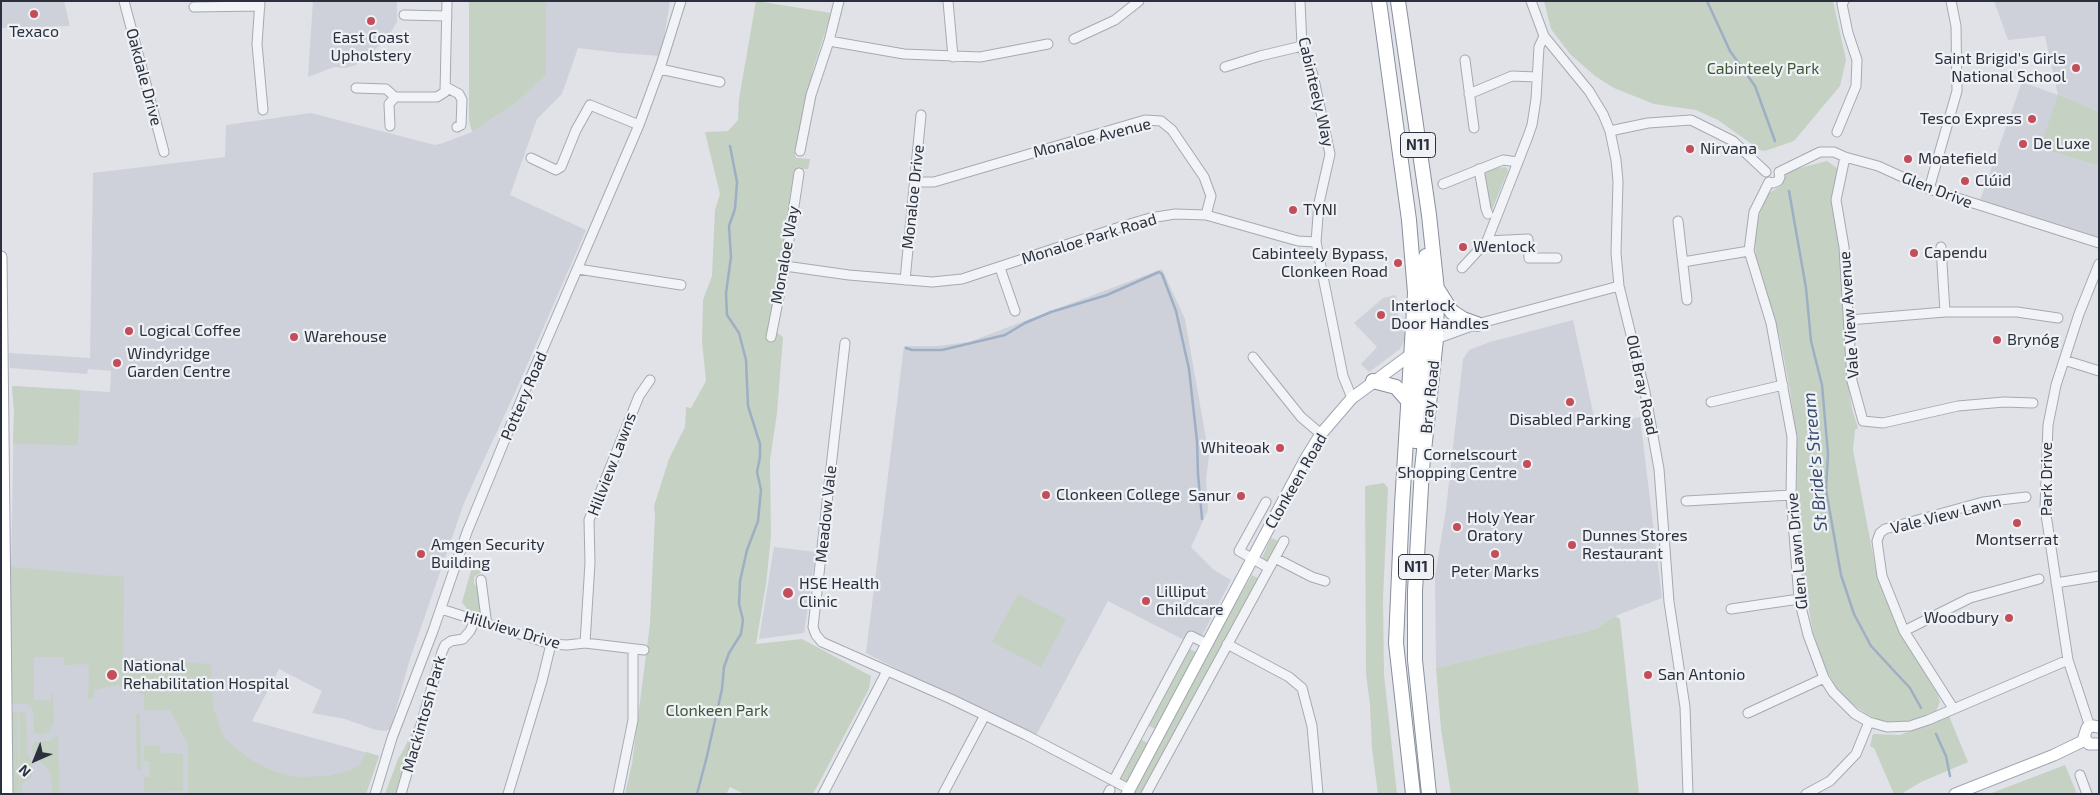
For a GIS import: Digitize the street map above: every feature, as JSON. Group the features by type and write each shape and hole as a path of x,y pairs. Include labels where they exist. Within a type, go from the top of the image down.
{"highway":[{"name":"Bray Road","path":"1379,1 1410,229 1419,349 1408,402 1396,643 1413,794"},
{"name":"Bray Road","path":"1398,1 1429,215 1437,290 1436,340 1422,469 1415,591 1415,660 1430,794"},
{"name":"N11","path":"1405,457 1415,441 1423,374 1419,349 1429,215"},
{"path":"1437,290 1452,312 1463,320 1477,324"},
{"path":"1373,381 1396,387 1408,402"}],"main road":[{"path":"1,257 3,630 7,794"},
{"name":"Clonkeen Road","path":"1128,792 1206,644 1321,434 1352,398 1419,349 1436,340"},
{"path":"2094,727 2084,734 2085,740 2092,745 2099,744"},
{"path":"1955,794 2054,755 2085,740"}],"street":[{"name":"Oakdale Drive","path":"124,1 164,152"},
{"path":"356,88 386,89 395,97 437,97 445,92 447,1"},
{"name":"Pottery Road","path":"375,794 392,738 441,609 467,532 639,125 660,69 681,1"},
{"path":"800,151 811,95 829,42 839,1"},
{"path":"948,1 953,57"},
{"path":"1074,39 1115,20 1139,1"},
{"name":"Cabinteely Way","path":"1300,1 1302,46 1313,75 1330,154 1319,203 1316,242"},
{"name":"Old Bray Road","path":"1531,1 1544,36 1589,90 1610,131 1618,181 1616,253 1619,286 1644,392 1659,469 1669,602 1685,707 1688,794"},
{"path":"1837,132 1856,86 1857,60 1846,23 1842,4 1844,1"},
{"path":"1929,189 1957,91 1956,26 1951,1"},
{"path":"194,7 260,3 257,44 264,110"},
{"path":"404,15 447,16"},
{"path":"1462,268 1487,240 1532,125 1539,47 1544,36"},
{"path":"829,42 904,54 980,58 1048,44"},
{"path":"1225,67 1302,46"},
{"path":"1465,60 1474,128"},
{"path":"660,69 720,82"},
{"path":"1469,94 1512,76 1536,77"},
{"path":"446,87 459,94 462,100 461,125 457,127"},
{"path":"390,126 389,104 395,97"},
{"path":"531,158 556,170 561,167 576,130 590,105 639,125"},
{"name":"Monaloe Drive","path":"905,280 921,115"},
{"name":"Monaloe Avenue","path":"916,182 934,182 1145,120 1161,121 1172,130 1204,178 1211,196 1206,215"},
{"path":"1610,131 1648,123 1691,120 1733,141 1766,172 1765,176 1769,182 1774,183 1778,181 1779,172 1773,169 1766,172"},
{"name":"Glen Drive","path":"1779,172 1820,152 1834,152 1878,166 1929,189 2099,243"},
{"name":"Vale View Avenue","path":"1845,157 1836,200 1844,247 1850,320 1852,381 1863,421 1883,423 1967,405 2004,402 2033,403"},
{"path":"1443,184 1502,160 1518,162"},
{"path":"1479,169 1488,214"},
{"name":"Monaloe Way","path":"771,337 785,266 799,173"},
{"name":"Glen Lawn Drive","path":"1769,182 1754,212 1749,251 1771,323 1792,436 1791,495 1798,599 1808,635 1824,678 1832,692 1843,704 1869,722 1887,727 1910,726 2068,660"},
{"name":"Monaloe Park Road","path":"785,266 932,282 962,279 1150,218 1175,214 1206,215 1298,241 1316,242"},
{"path":"1678,221 1687,300"},
{"path":"1487,240 1528,239 1529,258 1557,258"},
{"path":"1316,242 1343,376 1352,398"},
{"path":"1941,246 1945,312"},
{"path":"1683,262 1749,251"},
{"name":"Park Drive","path":"2094,727 2068,660 2045,508 2048,425 2064,360 2099,264"},
{"name":"Monaloe Park Road","path":"1000,268 1015,311"},
{"path":"578,269 680,285"},
{"path":"1436,340 1477,324 1619,286"},
{"path":"1850,320 1945,312 2017,312 2058,318"},
{"name":"Meadow Vale","path":"845,343 813,627 822,642 985,715 1128,792"},
{"path":"1253,357 1301,418 1321,434"},
{"path":"2064,360 2099,371"},
{"name":"Hillview Lawns","path":"585,644 590,564 589,520 639,396 650,380"},
{"path":"1711,402 1783,385"},
{"path":"1686,501 1791,495"},
{"name":"Vale View Lawn","path":"1953,708 1904,631 1882,576 1877,541 1880,533 1885,529 1983,502 2026,496"},
{"path":"1266,502 1240,548 1241,554 1269,568"},
{"path":"1146,794 1284,541"},
{"path":"1275,558 1312,577 1325,581"},
{"path":"2056,584 2099,576"},
{"path":"1904,631 1970,598 2039,579"},
{"path":"481,580 486,618 485,624"},
{"path":"1731,609 1798,599"},
{"name":"Hillview Drive","path":"441,609 552,644 585,644 644,650"},
{"name":"Mackintosh Park","path":"401,794 442,652 445,645 451,641 463,639 470,631 475,620"},
{"path":"1116,776 1191,636 1206,644"},
{"path":"508,794 552,644"},
{"path":"1227,644 1289,677 1302,688 1312,726 1318,794"},
{"path":"618,794 633,720 633,649"},
{"path":"823,794 887,671"},
{"path":"1748,714 1824,678"},
{"path":"943,794 985,715"},
{"path":"1806,794 1830,780 1856,754 1869,722"},
{"path":"2080,775 2087,794"}],"shaded area":[{"name":"Texaco","path":"1,1 64,1 70,26 1,28"},
{"path":"313,1 397,1 397,22 386,40 356,65 346,68 334,67 308,77"},
{"path":"546,1 670,1 661,56 578,48 562,94 537,119 510,195 586,230 464,503 409,662 391,728 386,731 376,730 345,719 312,713 322,691 279,669 252,721 379,756 366,794 13,794 11,567 14,410 12,386 110,392 111,371 88,369 87,374 10,368 9,353 90,358 93,173 225,157 226,125 311,113 435,145 472,132 517,102 545,74"},
{"path":"1994,1 2099,1 2099,112 2083,106 2041,148 2099,166 2099,239 1979,203 2022,82 2058,95 2045,36 2008,40"},
{"name":"Clonkeen College","path":"1162,269 1185,319 1209,456 1206,479 1208,510 1191,547 1214,570 1231,580 1202,636 1198,634 1187,636 1184,640 1108,601 1034,739 866,653 904,346 937,346 969,342"},
{"path":"1396,295 1399,323 1405,326 1405,339 1400,349 1369,372 1361,364 1377,347 1354,323 1383,298"},
{"name":"Cornelscourt Shopping Centre","path":"1573,320 1596,426 1640,417 1662,598 1615,616 1596,629 1436,668 1435,577 1446,509 1463,359 1469,350 1490,342"},
{"name":"HSE Health Clinic","path":"774,547 816,552 804,633 759,639"}],"green space":[{"path":"469,1 546,1 546,74 517,102 472,132 469,120"},
{"name":"Clonkeen Park","path":"756,1 831,13 813,70 795,155 796,158 810,159 809,165 808,169 795,169 769,327 783,337 777,413 770,460 771,536 766,584 756,644 802,639 871,676 869,689 813,794 744,794 730,787 726,794 625,794 632,764 650,624 654,506 669,459 685,427 686,407 691,408 706,381 702,341 703,300 712,276 715,210 720,194 705,132 728,131 738,120 739,99"},
{"name":"Cabinteely Park","path":"1544,1 1833,1 1846,60 1840,86 1794,141 1765,151 1760,150 1718,120 1696,110 1654,104 1614,88 1595,76 1570,54 1551,29"},
{"path":"2058,95 2099,112 2099,166 2040,148"},
{"path":"1827,161 1837,168 1838,171 1833,204 1841,256 1848,382 1852,409 1858,428 1855,430 1853,450 1878,581 1902,635 1938,695 1940,702 1936,711 1912,720 1896,723 1882,721 1868,715 1845,699 1826,670 1813,632 1802,561 1797,497 1796,437 1790,390 1780,338 1756,260 1756,225 1766,195 1780,186 1786,174 1796,169"},
{"path":"1506,167 1508,171 1491,212 1483,176 1494,168"},
{"path":"12,386 80,390 78,445 13,444 14,410"},
{"path":"1384,483 1388,488 1383,598 1384,675 1397,794 1378,794 1366,674 1365,486"},
{"path":"1271,538 1281,542 1268,567 1260,562"},
{"path":"474,560 480,564 482,572 474,577 474,584 478,588 481,613 478,616 467,609 462,602"},
{"path":"11,567 124,577 123,658 211,664 213,707 223,736 235,748 253,761 273,771 297,777 329,776 352,770 360,764 366,752 379,756 366,794 188,794 188,745 170,710 144,710 144,695 118,685 94,690 94,698 88,700 89,667 85,664 64,665 64,657 34,657 34,700 51,700 51,693 53,693 54,723 50,730 44,734 34,733 33,710 27,704 14,704 10,700"},
{"path":"1252,575 1262,580 1147,794 1134,794 1215,639"},
{"path":"1018,594 1066,619 1041,667 992,642"},
{"path":"1615,616 1620,619 1639,794 1451,794 1441,729 1436,668 1596,629"},
{"path":"1188,648 1196,652 1156,729 1146,725"},
{"path":"19,711 24,712 26,715 27,753 32,762 32,777 22,783 22,794 20,794"},
{"path":"18,712 19,794 11,794 12,713"},
{"path":"136,714 140,714 141,770 137,770"},
{"path":"1949,716 1968,762 1921,782 1901,794 1894,794 1874,748 1870,746 1873,734 1900,735"},
{"path":"416,722 396,794 385,794 398,759"},
{"path":"58,735 59,794 53,794 50,772 33,753 32,746 35,742 49,741"},
{"path":"1140,739 1148,743 1128,781 1119,783 1120,777"},
{"path":"144,746 159,746 162,754 183,754 183,791 144,792 144,777 150,777 149,761 144,761"},
{"path":"2065,765 2077,794 1989,794"}],"waterway":[{"name":"St Bride's Stream","path":"1707,1 1730,51 1755,86 1775,141"},
{"path":"697,794 722,689 724,667 729,653 741,634 743,620 739,604 740,581 747,550 758,521 761,490 757,472 760,444 748,406 746,360 739,333 727,315 726,293 731,257 729,226 735,209 737,182 730,146"},
{"name":"St Bride's Stream","path":"1789,191 1806,288 1811,341 1822,385 1828,454 1826,490 1841,575 1854,614 1871,646 1910,688 1921,708"},
{"path":"906,348 912,350 942,350 1005,335 1025,323 1051,312 1107,295 1159,272 1162,274 1176,311 1189,369 1197,441 1202,519"},
{"name":"St Bride's Stream","path":"1936,734 1946,756 1950,776"}],"place":[{"name":"Texaco","path":"34,14"},
{"name":"East Coast Upholstery","path":"371,21"},
{"name":"Saint Brigid's Girls National School","path":"2076,68"},
{"name":"Tesco Express","path":"2032,119"},
{"name":"De Luxe","path":"2023,144"},
{"name":"Nirvana","path":"1690,149"},
{"name":"Moatefield","path":"1908,159"},
{"name":"Clúid","path":"1965,181"},
{"name":"TYNI","path":"1293,210"},
{"name":"Wenlock","path":"1463,247"},
{"name":"Capendu","path":"1914,253"},
{"name":"Cabinteely Bypass, Clonkeen Road","path":"1398,263"},
{"name":"Interlock Door Handles","path":"1381,315"},
{"name":"Logical Coffee","path":"129,331"},
{"name":"Warehouse","path":"294,337"},
{"name":"Brynóg","path":"1997,340"},
{"name":"Windyridge Garden Centre","path":"117,363"},
{"name":"Disabled Parking","path":"1570,402"},
{"name":"Whiteoak","path":"1280,448"},
{"name":"Cornelscourt Shopping Centre","path":"1527,464"},
{"name":"Clonkeen College","path":"1046,495"},
{"name":"Sanur","path":"1241,496"},
{"name":"Montserrat","path":"2017,523"},
{"name":"Holy Year Oratory","path":"1457,527"},
{"name":"Dunnes Stores Restaurant","path":"1572,545"},
{"name":"Amgen Security Building","path":"421,554"},
{"name":"Peter Marks","path":"1495,554"},
{"name":"HSE Health Clinic","path":"788,593"},
{"name":"Lilliput Childcare","path":"1146,601"},
{"name":"Woodbury","path":"2009,618"},
{"name":"National Rehabilitation Hospital","path":"112,675"},
{"name":"San Antonio","path":"1648,675"}]}
